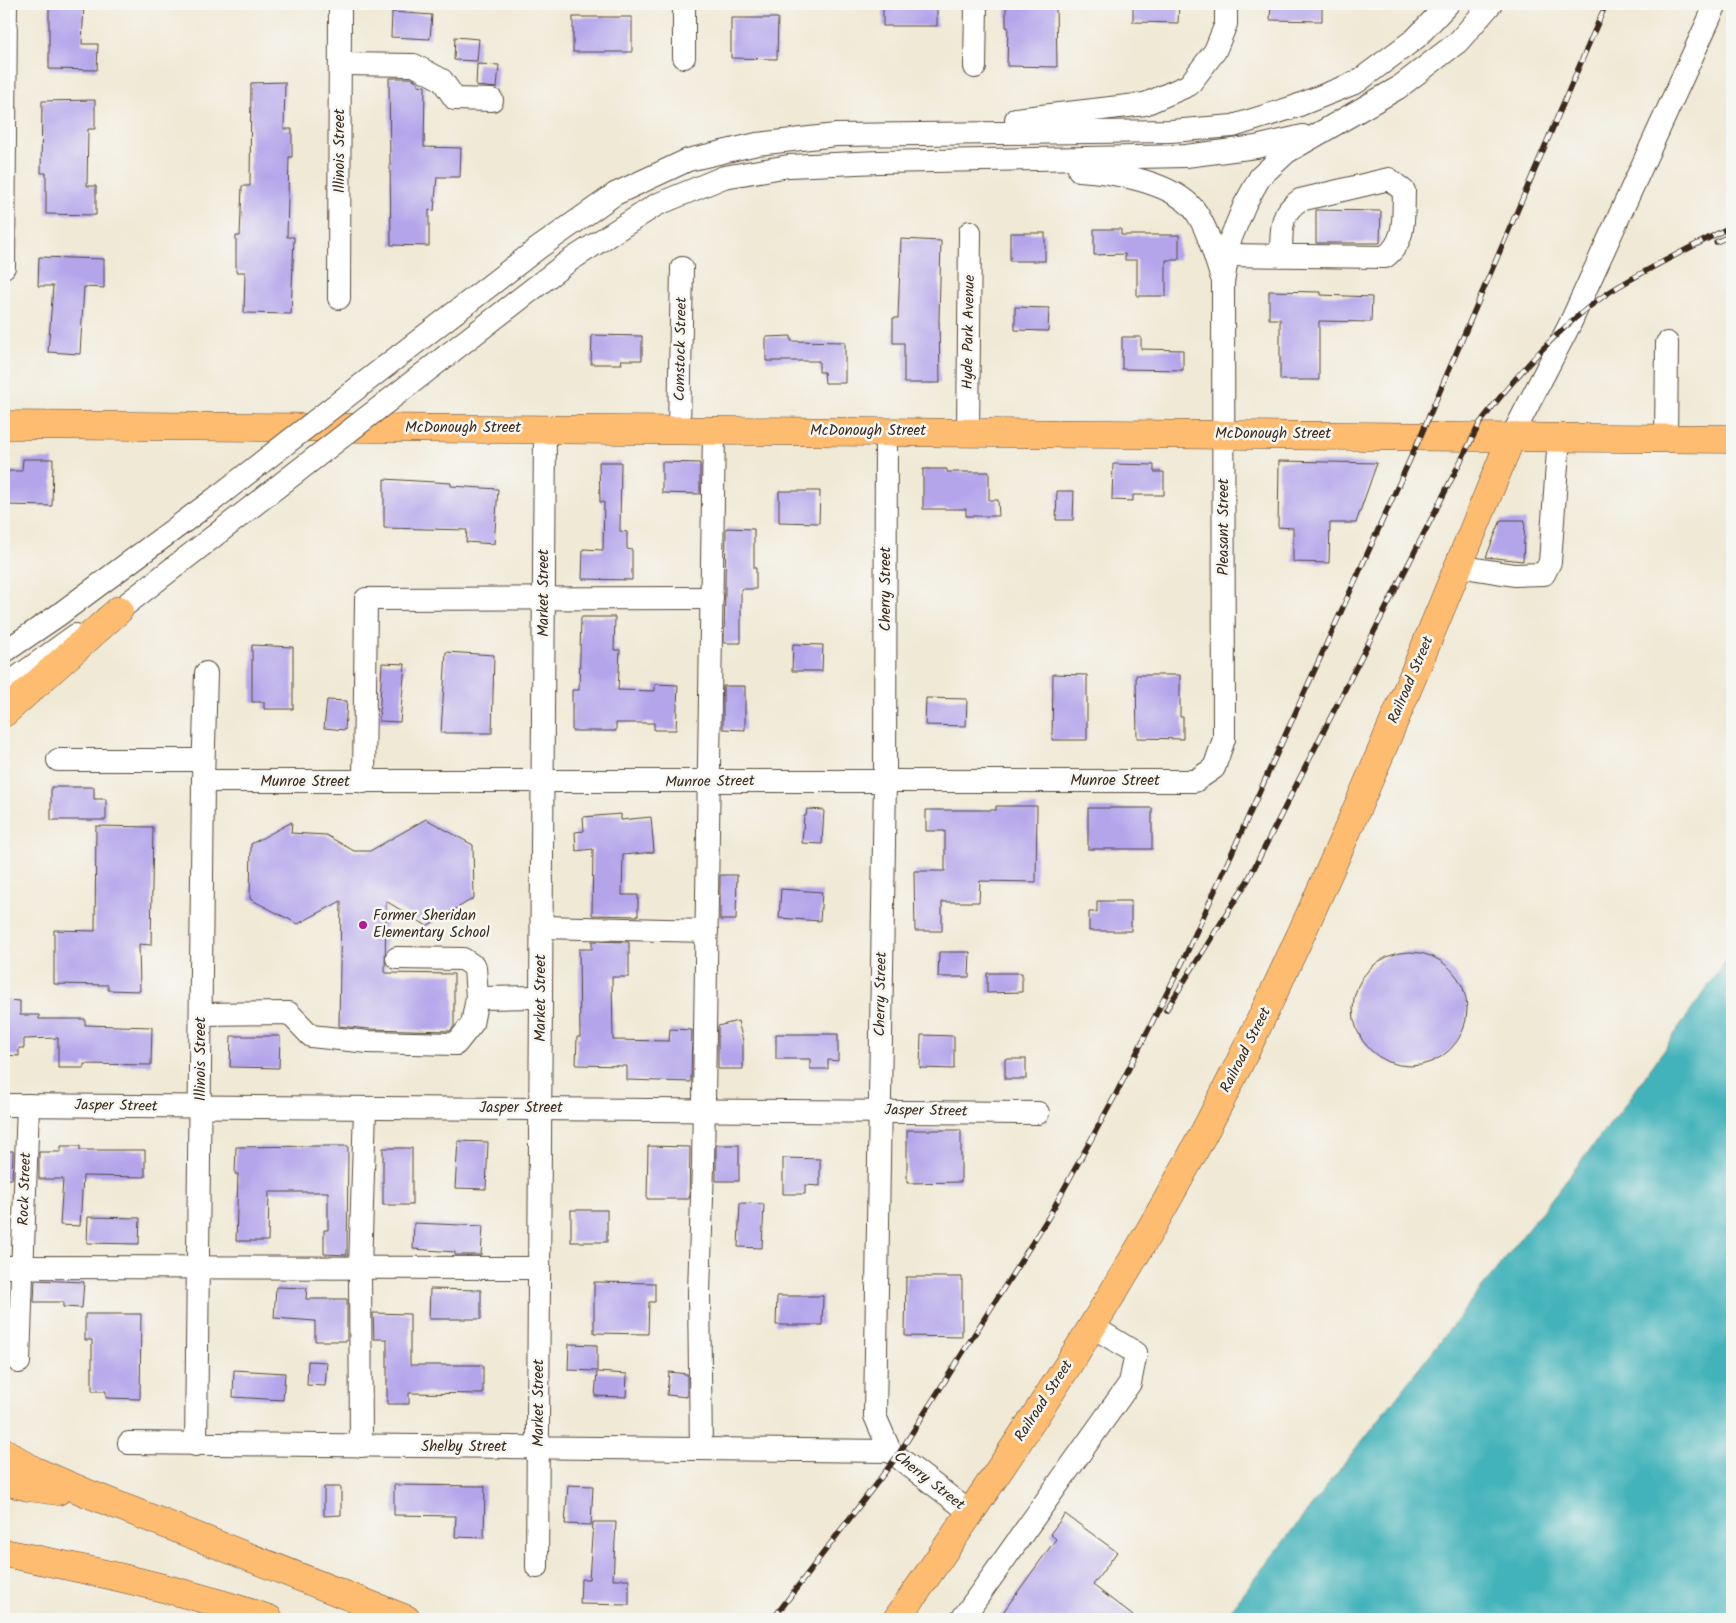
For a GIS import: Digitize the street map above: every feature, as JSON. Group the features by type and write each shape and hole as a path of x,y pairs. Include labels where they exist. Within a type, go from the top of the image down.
{"main road":[{"name":"McDonough Street","path":"4,425 1732,439"},
{"name":"Railroad Street","path":"897,1619 971,1513 1093,1327 1206,1128 1270,1001 1345,836 1512,436"},
{"path":"4,713 120,610"},
{"path":"4,1452 33,1470 89,1494 406,1619"},
{"path":"4,1481 28,1487 89,1494"},
{"path":"4,1553 67,1566 237,1608 269,1619"}],"street":[{"path":"4,267 6,4"},
{"name":"Illinois Street","path":"339,298 340,4"},
{"path":"684,4 684,57"},
{"path":"975,67 976,4"},
{"path":"836,135 1171,131 1233,126 1294,108 1357,82 1416,38 1448,4"},
{"path":"1224,284 1227,255 1233,231 1260,177 1287,152 1398,88 1458,42 1491,4"},
{"path":"1512,436 1569,326 1716,4"},
{"path":"4,652 57,616 212,501 537,249 615,194 688,160 758,144 1144,104 1189,84 1216,51 1226,14"},
{"path":"340,64 414,65 442,80 455,99 492,100"},
{"path":"4,688 66,641 120,610 569,261 656,205 724,177 789,166 956,160 1186,156 1256,147 1319,132"},
{"path":"956,160 1098,171 1156,184 1189,204 1205,228 1224,284"},
{"path":"1227,255 1281,256 1385,257 1397,249 1403,224 1404,191 1389,179 1300,200 1289,207 1283,219 1281,256"},
{"name":"Hyde Park Avenue","path":"968,432 970,232"},
{"name":"Comstock Street","path":"679,430 682,268"},
{"name":"Pleasant Street","path":"1214,768 1224,739 1224,284"},
{"path":"1666,439 1667,343"},
{"name":"Market Street","path":"537,1567 545,429"},
{"path":"701,1449 698,1293 710,782 714,430"},
{"name":"Cherry Street","path":"886,432 886,780 878,1110 875,1416 890,1451 971,1513"},
{"path":"1458,566 1514,575 1536,576 1544,574 1550,562 1560,437"},
{"path":"364,782 366,599 712,598"},
{"name":"Illinois Street","path":"196,1445 203,771 206,673"},
{"name":"Munroe Street","path":"58,760 364,782 543,784 886,780 1194,781 1214,768"},
{"path":"542,927 707,931"},
{"path":"201,1014 289,1013 311,1036 368,1042 456,1044 472,1024 477,998 475,967 463,959 396,958"},
{"path":"477,998 541,997"},
{"name":"Jasper Street","path":"4,1105 200,1108 878,1110 1038,1113"},
{"name":"Rock Street","path":"19,1362 13,1267 28,1105"},
{"path":"362,1446 360,1268 366,1108"},
{"path":"13,1267 540,1268"},
{"path":"962,1619 1130,1383 1136,1353 1093,1327"},
{"name":"Shelby Street","path":"129,1442 196,1445 890,1451"}],"water":[{"path":"1732,952 1732,1619 1223,1619 1628,1101"}],"building":[{"path":"49,4 84,4 82,44 98,44 97,70 49,69"},
{"path":"883,4 937,4 937,26 883,26"},
{"path":"1006,4 1056,4 1057,67 1007,66 1008,27 1006,27"},
{"path":"1133,4 1179,4 1178,23 1133,22"},
{"path":"1271,4 1322,4 1322,21 1270,20"},
{"path":"392,12 432,15 430,39 391,37"},
{"path":"573,17 632,17 632,52 573,52"},
{"path":"731,18 778,18 777,59 731,58"},
{"path":"455,37 479,39 477,61 454,60"},
{"path":"477,64 499,65 497,88 476,86"},
{"path":"389,78 411,78 418,82 418,85 425,86 424,147 461,148 460,177 437,177 434,211 429,210 429,246 391,245"},
{"path":"285,82 284,129 292,129 292,157 289,157 287,237 294,237 291,314 244,313 245,272 236,272 236,236 240,236 242,186 250,186 251,83"},
{"path":"95,100 95,129 88,129 87,186 96,186 96,215 46,214 46,173 41,173 42,101"},
{"path":"1316,210 1381,211 1380,243 1316,243"},
{"path":"1094,229 1121,229 1121,235 1179,235 1179,260 1166,260 1166,296 1137,296 1137,260 1125,260 1125,254 1094,255"},
{"path":"1010,233 1045,233 1045,261 1010,261"},
{"path":"901,239 941,241 940,383 904,383 904,343 893,343 893,318 898,318"},
{"path":"39,257 104,259 104,288 84,287 80,354 48,352 53,286 38,286"},
{"path":"1269,291 1321,292 1321,295 1372,297 1371,322 1319,321 1319,380 1280,380 1280,319 1269,319"},
{"path":"1015,307 1049,308 1048,331 1015,330"},
{"path":"592,335 642,336 642,360 621,360 622,364 591,364"},
{"path":"791,336 791,341 845,342 845,383 825,383 824,372 819,372 819,361 766,361 766,337"},
{"path":"1122,337 1141,337 1141,349 1183,350 1183,370 1122,369"},
{"path":"23,459 53,459 52,506 4,505 4,471 22,471"},
{"path":"1279,461 1377,463 1356,523 1330,523 1329,563 1293,562 1293,528 1278,527"},
{"path":"599,462 621,462 620,531 627,532 627,549 632,550 632,580 582,579 583,549 603,550 604,502 600,502"},
{"path":"662,462 700,463 700,494 662,493"},
{"path":"1113,464 1154,465 1154,472 1164,472 1164,495 1133,495 1133,501 1112,500"},
{"path":"923,469 947,469 947,472 989,472 989,500 998,500 999,516 966,516 966,509 923,509"},
{"path":"384,479 451,483 451,486 498,489 494,544 466,542 467,530 384,528"},
{"path":"779,491 820,491 819,523 779,522"},
{"path":"1057,491 1074,491 1073,520 1056,520"},
{"path":"1501,520 1525,520 1523,561 1486,557"},
{"path":"726,528 754,529 756,589 741,589 741,643 724,643"},
{"path":"581,617 615,617 614,650 620,650 618,690 655,691 655,684 678,685 676,730 654,730 654,723 616,723 616,731 572,731 572,690 579,690"},
{"path":"793,644 823,645 822,671 792,671"},
{"path":"252,645 293,647 293,709 264,709 264,702 252,702"},
{"path":"446,652 494,655 492,733 441,733"},
{"path":"382,663 405,664 400,722 379,721"},
{"path":"1053,674 1087,675 1087,740 1052,740"},
{"path":"1136,675 1180,675 1180,717 1183,717 1183,739 1137,738"},
{"path":"723,686 745,686 745,730 723,729"},
{"path":"926,698 967,699 966,726 925,725"},
{"path":"327,700 347,701 345,730 324,728"},
{"path":"51,787 94,787 94,799 106,799 106,820 51,820"},
{"path":"996,806 1037,806 1036,882 980,881 979,902 942,902 942,931 915,931 914,871 945,871 945,831 926,831 926,810 996,810"},
{"path":"1088,808 1152,808 1152,849 1088,849"},
{"path":"807,809 824,810 822,844 802,843 804,816 806,816"},
{"path":"621,814 621,820 651,817 654,852 623,855 622,895 638,895 638,916 592,915 593,849 576,851 575,832 584,831 583,817"},
{"name":"Former Sheridan Elementary School","path":"426,819 473,845 474,898 427,926 386,901 385,973 454,974 454,1026 450,1031 369,1029 339,1026 341,901 298,924 250,899 251,844 292,822 291,833 326,835 354,851 370,851"},
{"path":"96,826 153,827 151,945 139,944 140,991 108,990 108,985 54,984 54,930 95,931"},
{"path":"720,875 737,875 736,920 720,920"},
{"path":"781,889 822,892 820,921 779,918"},
{"path":"1097,901 1131,901 1131,931 1089,931 1089,912 1097,912"},
{"path":"592,941 629,942 629,977 612,977 613,1040 669,1041 670,1029 692,1030 691,1082 627,1080 627,1066 576,1065 577,1037 580,1037 579,949 592,949"},
{"path":"939,952 970,952 969,977 938,977"},
{"path":"1410,952 1432,956 1442,961 1458,977 1463,987 1467,1009 1463,1031 1458,1041 1442,1057 1432,1062 1410,1066 1388,1062 1378,1057 1362,1041 1357,1031 1353,1009 1357,987 1362,977 1378,961 1388,956"},
{"path":"987,973 1022,973 1022,992 987,993"},
{"path":"4,1000 20,1001 20,1015 39,1015 39,1019 85,1019 85,1025 152,1027 151,1065 84,1064 84,1068 58,1068 58,1038 24,1039 24,1048 19,1048 19,1056 4,1055"},
{"path":"738,1021 743,1041 743,1069 718,1069 718,1026"},
{"path":"776,1034 838,1034 838,1061 828,1060 828,1069 810,1069 810,1059 776,1059"},
{"path":"921,1035 954,1036 954,1069 920,1068"},
{"path":"231,1036 280,1036 279,1068 230,1067"},
{"path":"1005,1059 1026,1059 1026,1079 1005,1079"},
{"path":"907,1130 961,1130 961,1182 907,1183"},
{"path":"458,1141 488,1142 486,1189 455,1188"},
{"path":"716,1145 739,1145 739,1181 716,1181"},
{"path":"61,1146 80,1146 80,1150 145,1150 145,1177 83,1176 80,1226 60,1225 63,1179 39,1179 39,1152 61,1152"},
{"path":"348,1146 347,1255 324,1254 324,1230 328,1230 328,1192 269,1192 268,1241 236,1241 238,1174 235,1174 236,1147"},
{"path":"648,1146 690,1147 689,1199 647,1199"},
{"path":"383,1148 412,1148 412,1205 383,1205"},
{"path":"4,1151 13,1151 12,1179 4,1179"},
{"path":"783,1158 820,1159 820,1186 805,1185 805,1194 783,1194"},
{"path":"740,1203 764,1204 762,1248 738,1247"},
{"path":"571,1210 607,1210 607,1242 571,1242"},
{"path":"88,1217 140,1218 139,1244 87,1243"},
{"path":"414,1223 483,1226 481,1255 455,1255 455,1252 413,1249"},
{"path":"906,1277 962,1277 962,1337 905,1336"},
{"path":"35,1280 84,1282 82,1308 63,1307 63,1302 34,1302"},
{"path":"594,1282 655,1283 655,1302 649,1302 648,1334 594,1333"},
{"path":"276,1287 307,1288 306,1299 347,1299 347,1341 315,1341 315,1321 274,1318"},
{"path":"430,1289 481,1290 481,1319 429,1319"},
{"path":"777,1296 823,1296 822,1325 776,1325"},
{"path":"373,1313 410,1314 410,1365 483,1365 483,1394 409,1393 409,1404 387,1404 387,1339 374,1339"},
{"path":"85,1314 141,1314 140,1399 106,1398 106,1391 92,1391 92,1340 85,1340"},
{"path":"569,1344 597,1345 597,1371 568,1370"},
{"path":"308,1361 327,1362 325,1386 307,1385"},
{"path":"234,1370 285,1373 283,1400 233,1397"},
{"path":"597,1372 627,1374 626,1397 595,1396"},
{"path":"669,1372 687,1374 687,1397 667,1395"},
{"path":"394,1485 485,1486 484,1538 455,1537 456,1516 394,1515"},
{"path":"568,1485 593,1486 591,1525 565,1524"},
{"path":"324,1487 341,1487 341,1515 324,1516"},
{"path":"1065,1514 1117,1552 1093,1585 1137,1619 998,1619 1056,1539 1050,1534"},
{"path":"593,1522 616,1522 613,1579 629,1579 629,1605 580,1604 581,1579 589,1579"}],"railway":[{"path":"773,1619 898,1455 1048,1218 1116,1094 1183,961 1421,435 1606,4"},
{"path":"1166,1010 1248,880 1480,423 1524,369 1557,335 1592,304 1641,274 1732,226"},
{"path":"1716,242 1732,235"}],"place":[{"name":"Former Sheridan Elementary School","path":"363,925"}]}
